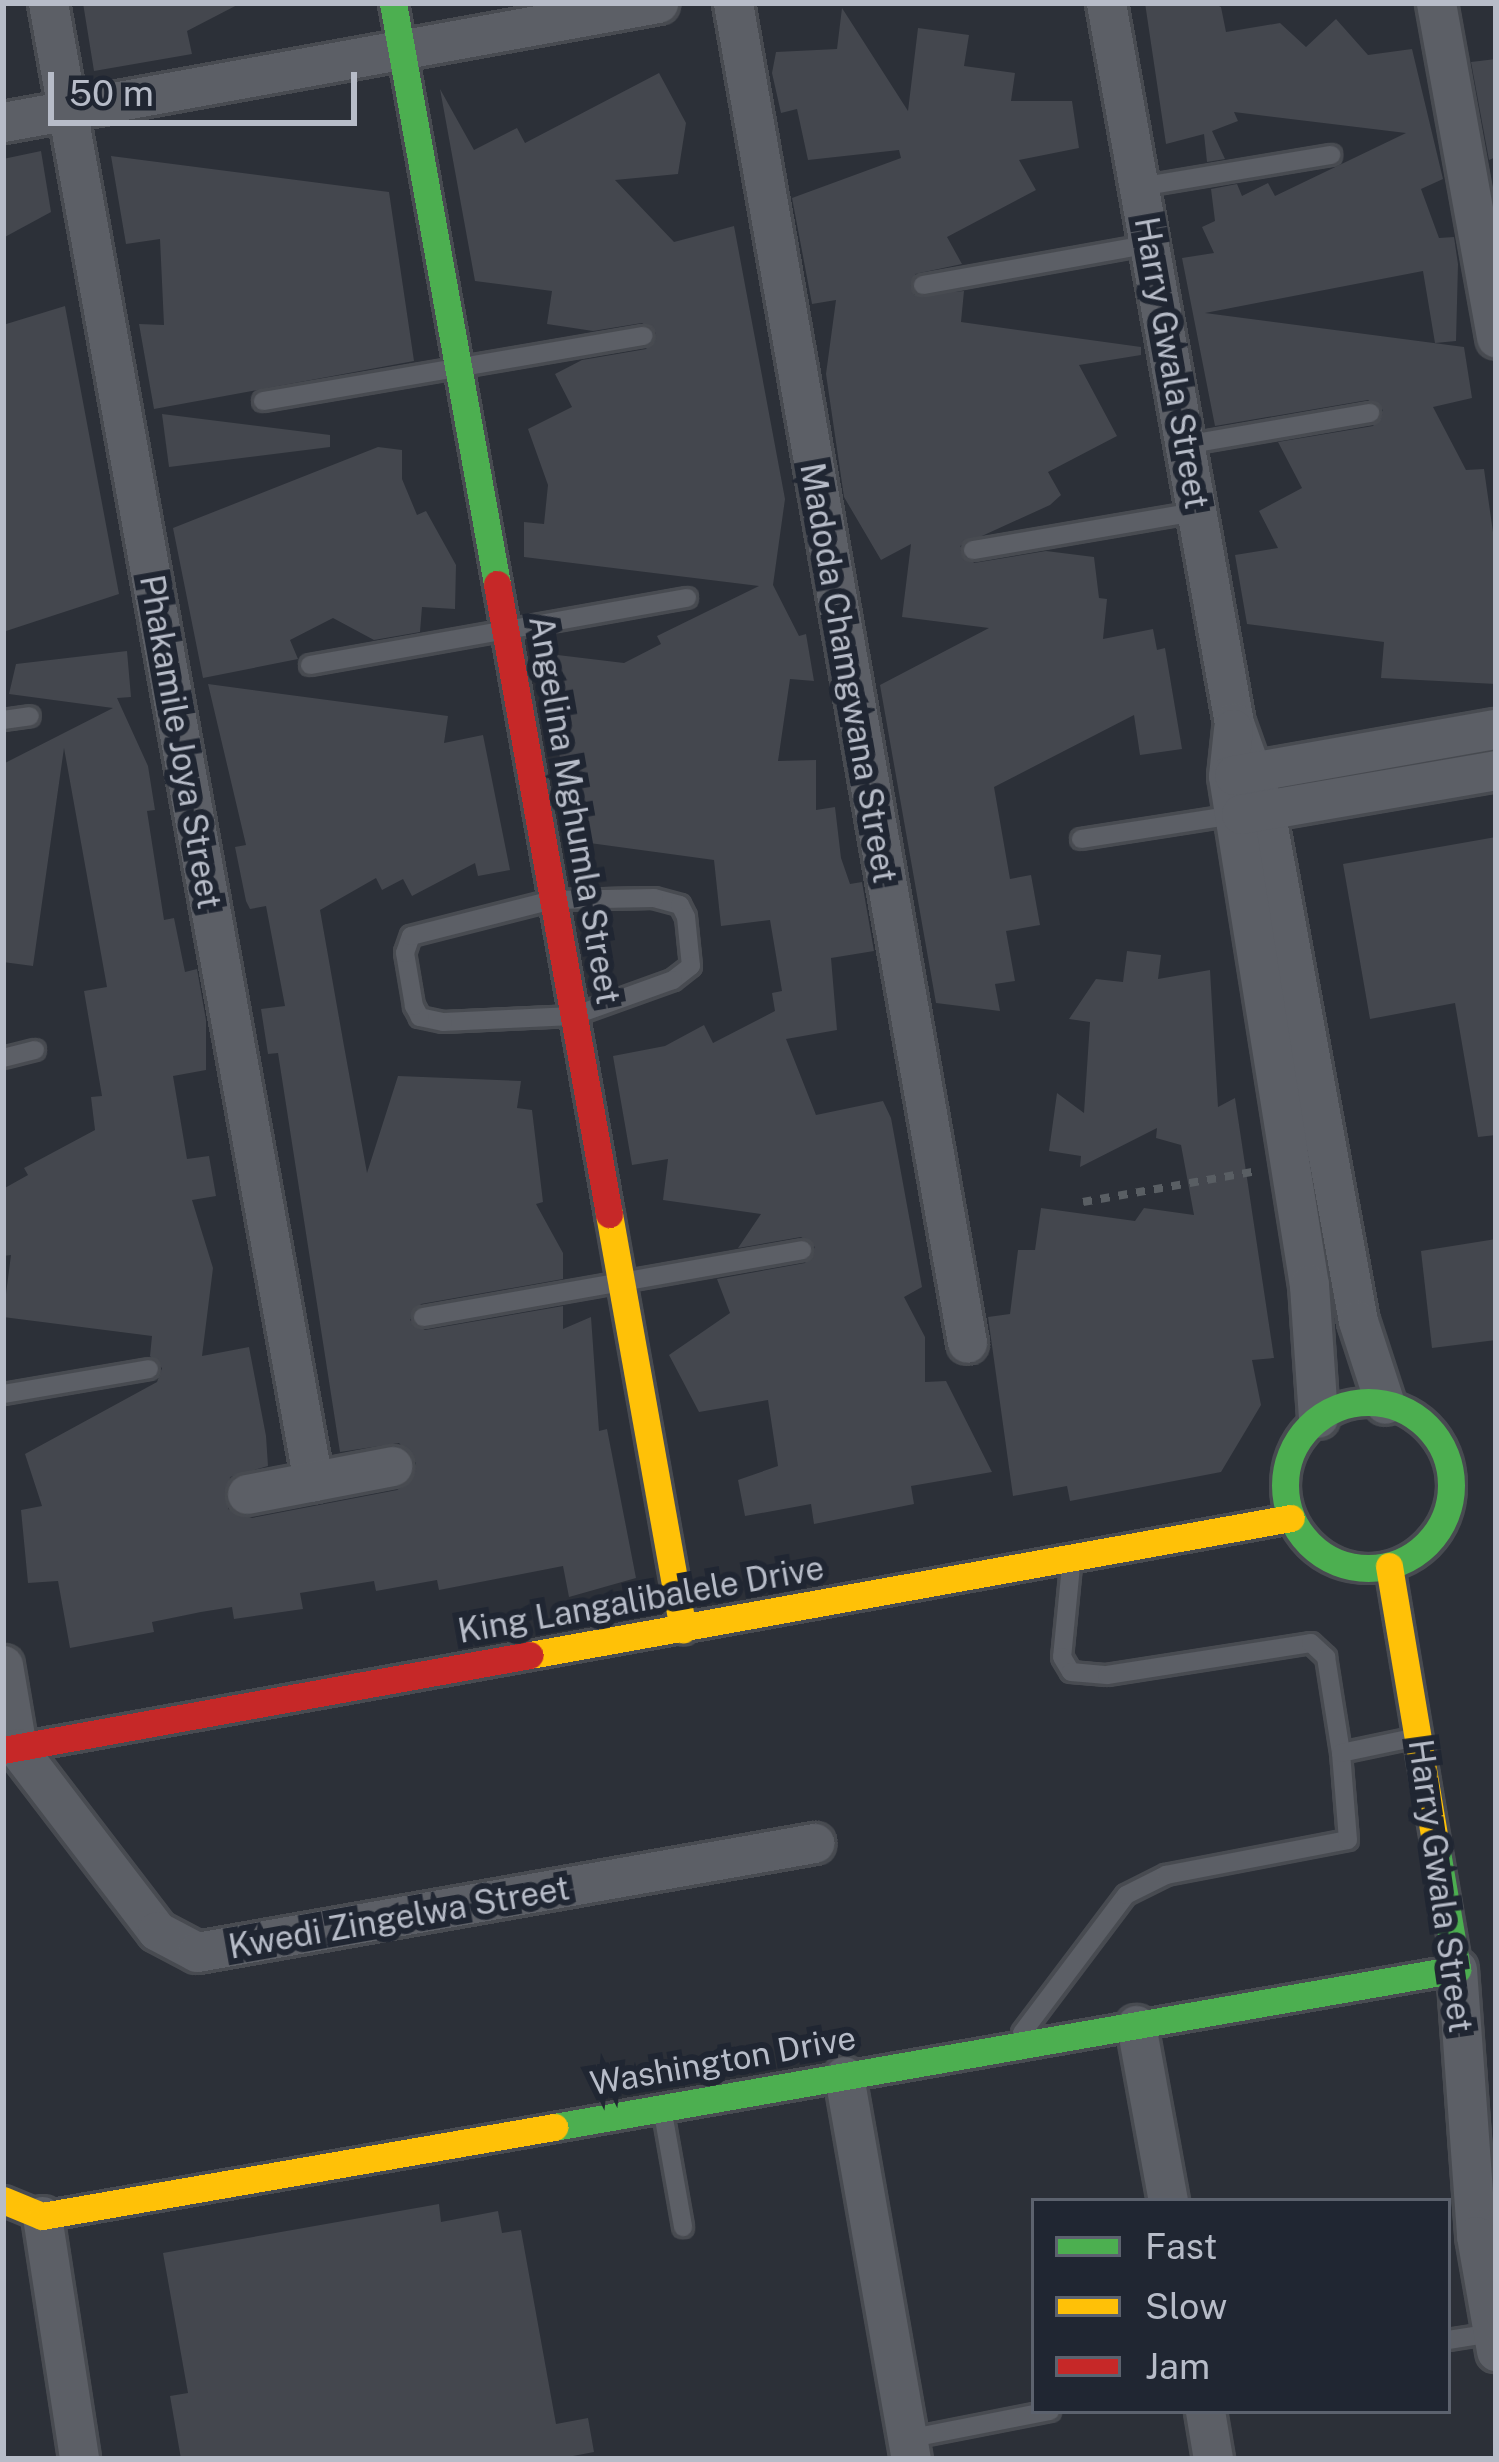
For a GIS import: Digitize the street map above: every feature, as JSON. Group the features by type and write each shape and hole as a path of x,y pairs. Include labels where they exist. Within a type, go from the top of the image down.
{"street":[{"name":"Phakamile Joya Street","path":"48,3 313,1481"},
{"name":"Angelina Mghumla Street","path":"393,3 682,1629"},
{"path":"3,122 658,3"},
{"name":"Madoda Chamgwana Street","path":"733,3 967,1343"},
{"name":"Harry Gwala Street","path":"1106,3 1246,794 1310,1285 1318,1418"},
{"path":"1436,3 1496,338"},
{"path":"1246,794 1496,728"},
{"path":"1246,794 1496,770"},
{"name":"Harry Gwala Street","path":"1246,794 1358,1321 1385,1404"},
{"path":"1385,1404 1437,1437 1451,1476 1436,1532 1389,1566 1331,1560 1291,1518 1291,1453 1318,1418 1344,1405 1385,1404"},
{"path":"247,1494 392,1466"},
{"path":"1451,1476 1485,1470"},
{"name":"King Langalibalele Drive","path":"10,1749 1291,1518"},
{"name":"Harry Gwala Street","path":"1389,1566 1457,1969 1485,2179 1494,2342"},
{"name":"Kwedi Zingelwa Street","path":"3,1665 10,1749 157,1931 197,1952 814,1843"},
{"name":"Washington Drive","path":"42,2216 1457,1969"},
{"path":"1136,2025 1167,2198"},
{"path":"844,2076 909,2449"},
{"path":"3,2200 42,2216 79,2459"},
{"path":"1206,2414 1213,2459"}],"lane":[{"path":"1140,187 1331,155"},
{"path":"923,285 1150,244"},
{"path":"263,401 643,336"},
{"path":"1184,445 1370,413"},
{"path":"973,550 1196,512"},
{"path":"310,665 687,598"},
{"path":"3,720 30,716"},
{"path":"1081,838 1246,794"},
{"path":"654,898 680,905 686,917 689,971 573,1016 443,1022 420,1017 405,953 412,936 552,900 654,898"},
{"path":"3,1058 35,1050"},
{"path":"423,1317 802,1250"},
{"path":"3,1394 148,1370"},
{"path":"1012,2047 1106,1918 1146,1882 1348,1840 1326,1657 1311,1643 1107,1675 1071,1672 1062,1657 1072,1561"},
{"path":"1341,1753 1419,1737"},
{"path":"662,2108 683,2227"},
{"path":"1451,2340 1494,2342"},
{"path":"909,2449 1039,2414"}],"path":[{"path":"1083,1202 1266,1170"}],"building":[{"path":"83,3 241,3 187,31 192,54 94,71"},
{"path":"1145,3 1212,3 1221,7 1226,32 1280,23 1306,47 1336,19 1368,55 1412,49 1443,179 1421,189 1439,238 1454,237 1456,341 1435,343 1423,271 1205,313 1464,347 1472,398 1433,407 1466,470 1484,469 1496,553 1496,684 1381,678 1384,642 1247,624 1235,555 1278,548 1259,511 1302,488 1278,442 1373,426 1383,410 1368,400 1215,426 1182,258 1214,253 1202,227 1215,221 1211,189 1237,184 1242,196 1268,183 1275,196 1406,133 1234,112 1238,121 1212,131 1225,159 1207,162 1204,134 1166,144"},
{"path":"842,8 908,111 918,28 969,35 964,66 1015,73 1011,101 1072,101 1079,148 1019,160 1036,190 947,237 962,264 915,274 914,295 964,291 961,322 1141,347 1141,355 1079,365 1117,436 1048,472 1061,495 1050,505 960,546 974,563 1046,551 1094,557 1099,598 1107,599 1103,639 1153,629 1157,650 1165,648 1182,749 1140,755 1134,715 994,787 1010,879 1031,875 1040,925 1006,931 1015,981 995,984 1000,1011 936,1003 880,685 989,628 902,617 911,544 881,560 844,497 826,374 836,300 812,304 792,198 901,158 899,150 808,160 797,109 781,113 772,73 776,52 837,49"},
{"path":"1496,59 1496,157 1489,160 1471,62"},
{"path":"659,73 686,123 678,174 615,180 674,242 734,226 785,499 773,585 799,636 806,634 814,681 790,679 778,761 816,760 816,810 835,807 841,858 850,884 862,882 874,951 831,958 837,1030 786,1039 816,1115 883,1101 891,1118 922,1287 904,1297 925,1337 925,1382 946,1381 992,1472 911,1486 914,1504 814,1524 811,1504 745,1516 738,1480 778,1466 768,1400 699,1412 669,1355 730,1313 717,1279 805,1263 815,1247 801,1237 738,1248 761,1214 663,1200 668,1159 632,1165 613,1056 665,1046 704,1025 713,1043 775,1011 772,993 782,991 770,920 721,926 714,860 575,841 541,653 624,663 661,644 657,636 759,586 524,557 524,522 544,524 548,485 528,429 572,407 555,374 582,360 646,349 656,333 642,323 593,331 547,324 552,291 475,281 440,89 474,150 517,128 525,143"},
{"path":"41,151 51,212 3,238 3,159"},
{"path":"111,156 389,192 414,361 154,409 139,324 164,325 160,239 126,244"},
{"path":"65,306 119,594 3,632 3,325"},
{"path":"162,414 330,435 330,447 169,467"},
{"path":"378,447 402,450 402,479 417,515 426,511 456,565 455,609 422,607 420,632 374,640 333,618 290,640 298,659 203,678 173,528"},
{"path":"127,651 131,697 117,698 148,766 155,810 147,811 164,920 174,918 185,972 197,969 206,1020 206,1070 173,1076 187,1159 209,1156 216,1196 192,1200 213,1268 202,1356 249,1347 266,1436 268,1466 230,1477 228,1509 252,1518 397,1490 409,1483 416,1463 399,1443 340,1452 278,1053 268,1054 261,1009 285,1006 266,906 250,909 246,901 235,847 246,845 208,684 448,716 444,743 483,735 510,870 478,876 475,863 412,896 403,879 382,890 376,878 320,910 367,1173 398,1076 521,1081 517,1108 532,1110 543,1202 536,1204 563,1253 563,1279 421,1304 410,1320 425,1330 563,1306 563,1329 591,1317 599,1431 607,1429 636,1578 569,1597 563,1566 439,1590 437,1580 376,1591 374,1581 300,1593 303,1609 234,1619 232,1607 201,1612 152,1622 154,1632 70,1648 58,1581 28,1583 21,1510 42,1506 25,1454 157,1382 162,1368 150,1356 152,1336 3,1317 11,1255 3,1256 3,1189 28,1175 24,1168 95,1130 91,1097 102,1096 84,991 107,987 64,748 33,966 3,962 3,764 113,708 9,694 16,664"},
{"path":"1496,837 1496,1135 1478,1137 1455,1003 1370,1019 1343,864"},
{"path":"1127,951 1161,955 1158,979 1210,970 1218,1107 1235,1098 1274,1358 1252,1360 1261,1405 1221,1472 1070,1501 1067,1486 1013,1496 988,1317 1010,1314 1018,1250 1035,1250 1041,1208 1135,1221 1144,1208 1194,1215 1181,1145 1156,1138 1157,1128 1080,1167 1081,1156 1049,1151 1057,1093 1084,1113 1090,1022 1069,1019 1096,979 1123,982"},
{"path":"1496,1239 1496,1340 1432,1348 1421,1251"},
{"path":"439,2204 441,2222 498,2211 502,2233 521,2230 556,2424 588,2418 594,2452 557,2459 181,2459 170,2396 188,2393 163,2253"}],"traffic: fast":[{"path":"393,3 497,584"},
{"path":"1368,1402 1400,1408 1427,1426 1445,1453 1451,1485 1445,1517 1427,1544 1400,1562 1368,1568 1336,1562 1309,1544 1291,1517 1285,1485 1291,1453 1309,1426 1336,1408 1368,1402"},
{"path":"554,2127 1457,1969 1436,1846"}],"traffic: slow":[{"path":"609,1214 683,1629"},
{"path":"530,1655 1291,1518"},
{"path":"1389,1566 1436,1846"},
{"path":"3,2200 42,2216 554,2127"}],"traffic: jam":[{"path":"497,584 609,1214"},
{"path":"3,1750 530,1655"}]}
